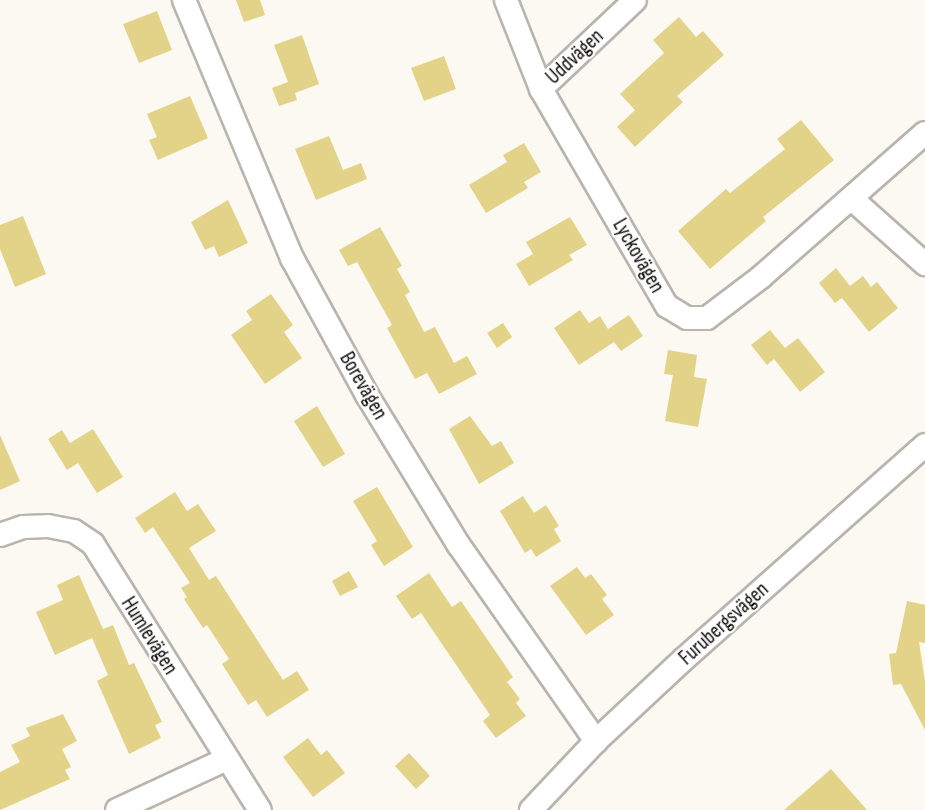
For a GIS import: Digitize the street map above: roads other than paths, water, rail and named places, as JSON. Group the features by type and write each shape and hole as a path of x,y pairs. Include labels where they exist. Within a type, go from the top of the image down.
{"street":[{"name":"Borevägen","path":"184,0 292,258 368,395 458,544 596,741"},
{"name":"Lyckovägen","path":"506,0 541,89 667,306 687,318 707,318 852,200 925,133"},
{"name":"Uddvägen","path":"541,89 635,0"},
{"path":"852,200 925,264"},
{"name":"Furubergsvägen","path":"531,810 596,741 925,445"},
{"name":"Humlevägen","path":"0,535 24,527 48,526 74,531 93,544 260,810"},
{"path":"117,810 227,759"}]}
